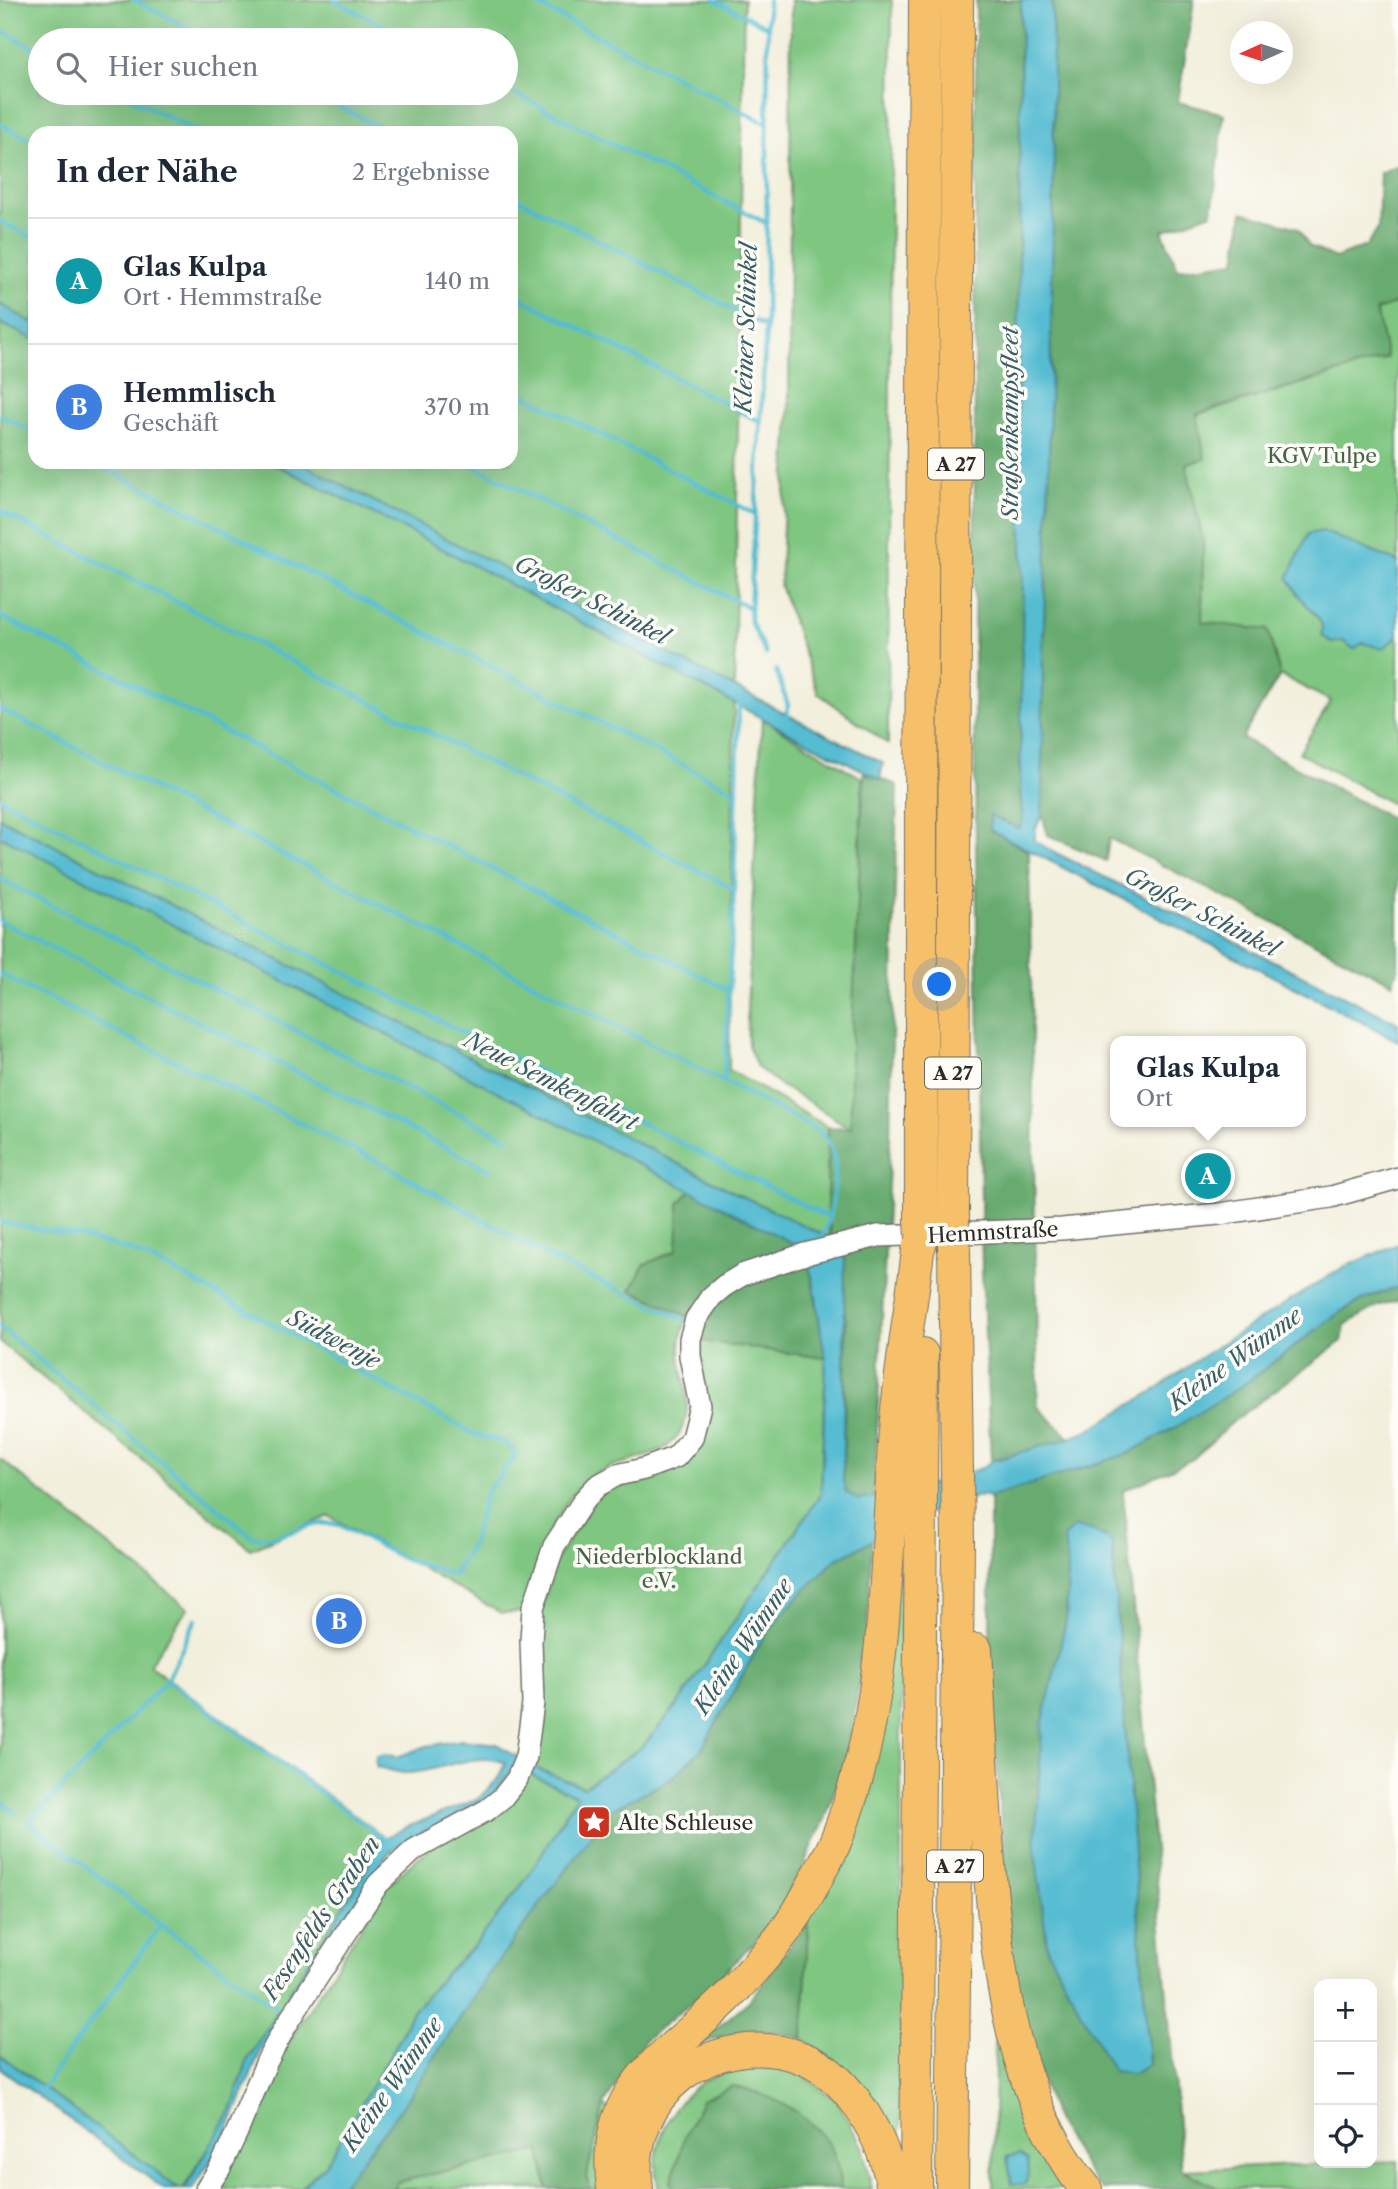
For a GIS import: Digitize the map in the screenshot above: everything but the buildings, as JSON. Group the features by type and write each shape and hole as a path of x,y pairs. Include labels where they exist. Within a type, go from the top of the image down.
{"highway":[{"name":"A 27","path":"916,2189 920,1568 908,1442 920,1239 925,0"},
{"name":"A 27","path":"952,2189 965,1544 957,1419 953,1233 957,0"},
{"path":"613,2189 610,2157 615,2133 622,2108 637,2081 737,1988 759,1962 795,1916 832,1850 860,1769 870,1723 886,1570 908,1442"},
{"path":"965,1544 994,1922 1008,2014 1036,2105 1068,2166 1086,2189"},
{"path":"637,2189 634,2170 642,2132 653,2103 674,2080 699,2063 725,2053 766,2049 803,2059 835,2077 863,2112 883,2156 892,2189"}],"street":[{"name":"Hemmstraße","path":"206,2189 220,2168 267,2061 285,2027 378,1884 414,1850 495,1804 517,1779 526,1757 533,1703 533,1608 554,1546 584,1500 597,1486 617,1475 644,1469 676,1457 692,1438 700,1406 690,1339 696,1319 711,1297 742,1275 840,1244 878,1237 982,1234 1219,1214 1331,1197 1398,1178"}],"green space":[{"path":"0,0 744,0 729,1070 828,1127 827,1210 830,1238 801,1247 777,1233 677,1250 644,1265 687,1316 680,1347 687,1396 683,1426 676,1438 666,1447 600,1472 575,1492 547,1540 524,1612 501,1613 329,1516 250,1549 0,1342"},
{"path":"791,0 892,0 888,744 818,693 780,585 789,413"},
{"path":"976,0 1021,0 1018,423 1023,571 1020,790 1023,821 1019,829 991,816 991,830 1029,852 1038,1407 1070,1438 991,1461 982,1272 974,710"},
{"path":"1052,0 1194,0 1178,102 1224,114 1212,213 1162,231 1178,269 1236,261 1243,212 1298,228 1309,246 1335,258 1366,246 1378,229 1380,173 1398,165 1398,303 1376,310 1387,358 1197,414 1205,459 1186,464 1203,542 1202,622 1268,630 1280,675 1242,738 1398,822 1398,968 1392,983 1109,838 1106,861 1048,835 1042,815 1054,164"},
{"name":"KGV Tulpe","path":"1398,303 1398,807 1299,753 1331,701 1280,675 1268,630 1202,623 1203,542 1186,464 1205,458 1196,415 1387,358 1376,310"},
{"path":"762,719 862,778 851,1129 784,1088 757,1067 748,1045 747,1009"},
{"path":"864,773 897,785 890,1142 874,1497 858,1500 846,1492 843,1480 846,1323 827,1210 828,1127 851,1128 851,1051"},
{"path":"691,1190 801,1247 687,1316 631,1290 644,1265 677,1250 679,1203"},
{"path":"809,1261 826,1358 701,1341 706,1322 726,1295 756,1278"},
{"path":"1398,1287 1398,1300 1378,1306 1345,1325 1342,1341 1236,1419 1193,1459 1123,1491 1182,2170 1219,2189 1102,2189 1058,2125 1029,2048 1012,1964 990,1679 990,1497 1127,1454 1243,1385 1340,1312","holes":["1092,1530 1112,1543 1149,2064 1133,2074 1042,1726 1066,1621 1068,1572 1064,1536"]},
{"name":"Niederblockland e.V.","path":"701,1341 826,1358 821,1494 676,1707 643,1746 584,1787 527,1878 475,1945 445,1974 410,2015 401,2037 326,2164 300,2189 212,2189 279,2057 387,1886 419,1857 523,1784 538,1621 554,1563 598,1494 627,1478 663,1473 690,1460 707,1421"},
{"path":"0,1459 188,1608 149,1665 382,1835 366,1870 248,2059 231,2110 183,2189 177,2189 0,2055"},
{"path":"872,1541 867,1634 849,1747 826,1817 780,1915 710,1988 646,2039 604,2104 586,2177 590,2189 548,2189 540,2150 397,2182 393,2189 339,2189 405,2103 486,1978 610,1810 671,1779 702,1749 765,1634 836,1559"},
{"path":"901,1567 901,2169 827,2055 803,2039 808,1921"},
{"path":"808,1921 803,2039 773,2032 747,2031 693,2048 749,2001"},
{"path":"996,1995 1073,2189 993,2189"},
{"path":"759,2065 800,2073 838,2102 862,2146 872,2189 841,2189 834,2154 702,2100 685,2136 671,2182 673,2189 659,2189 656,2160 659,2145 671,2116 680,2103 701,2083 714,2076"},
{"path":"732,2086 777,2101 814,2127 833,2152 841,2189 673,2189 671,2182 685,2136 702,2100"},
{"path":"604,2104 611,2113 603,2189 590,2189 586,2177"},
{"path":"540,2150 547,2189 393,2189 397,2182"},
{"path":"1398,2161 1398,2189 1219,2189 1182,2170 1314,2164 1314,2168 1377,2168 1377,2162"}],"water":[{"path":"1021,0 1052,0 1054,163 1048,521 1043,647 1042,815 1035,830 1035,841 1398,1023 1398,1041 990,830 990,815 1019,829 1023,821 1020,790 1023,571 1018,423"},
{"path":"0,304 28,320 28,337 0,323"},
{"path":"284,469 312,469 883,763 880,779 801,739 414,534"},
{"path":"1322,531 1398,562 1398,636 1383,649 1363,643 1354,649 1343,641 1332,643 1322,635 1320,620 1288,578 1308,534"},
{"name":"Kleine Wümme","path":"0,818 740,1195 830,1238 845,1251 843,1480 846,1492 858,1500 874,1497 882,1500 982,1468 991,1461 1085,1432 1152,1392 1216,1347 1344,1267 1398,1244 1398,1287 1340,1312 1243,1385 1127,1454 990,1497 981,1495 882,1529 872,1541 836,1559 765,1634 702,1749 671,1779 610,1810 486,1978 405,2103 340,2188 300,2189 326,2164 401,2037 410,2015 445,1974 475,1945 527,1878 577,1796 514,1767 490,1798 394,1848 385,1857 261,2050 225,2137 193,2189 183,2189 231,2110 248,2059 366,1870 379,1843 409,1826 478,1799 500,1777 506,1763 468,1760 405,1773 377,1767 377,1756 386,1754 397,1757 427,1746 462,1740 497,1744 514,1756 518,1755 518,1761 584,1787 643,1746 676,1707 821,1494 826,1358 811,1273 800,1247 0,836"},
{"path":"1075,1527 1092,1530 1112,1542 1149,2064 1133,2074 1113,2071 1048,1951 1035,1851 1042,1726 1066,1621 1068,1572 1064,1536"},
{"path":"0,2055 177,2189 164,2189 0,2068"},
{"path":"1019,2154 1028,2160 1029,2172 1025,2184 1012,2184 1007,2157"}],"waterway":[{"path":"134,0 189,28"},
{"path":"334,0 389,28"},
{"path":"528,0 767,124"},
{"path":"715,0 767,27"},
{"name":"Kleiner Schinkel","path":"766,654 750,620 750,608 766,327 768,0"},
{"path":"0,30 28,45"},
{"path":"518,95 766,223"},
{"path":"145,105 186,126"},
{"path":"336,105 377,126"},
{"path":"0,124 28,138"},
{"path":"518,199 766,327"},
{"path":"0,221 28,235"},
{"path":"518,297 761,422"},
{"path":"518,392 755,514"},
{"path":"0,415 28,429"},
{"path":"107,469 736,792"},
{"path":"480,469 750,608"},
{"path":"0,511 734,889"},
{"path":"0,616 727,989"},
{"name":"Kleiner Schinkel","path":"776,670 788,705 787,717"},
{"path":"724,1082 734,889 739,701"},
{"name":"Neue Semkenfahrt","path":"0,709 814,1128 830,1145 833,1155 835,1178 831,1214 823,1215 0,798"},
{"path":"0,879 508,1139"},
{"path":"0,921 490,1170"},
{"path":"0,974 387,1166 558,1262 687,1321"},
{"path":"821,1241 831,1214"},
{"name":"Südwenje","path":"0,1222 79,1236 129,1250 171,1269 476,1435 505,1442 516,1455 486,1493 472,1544 454,1575 404,1559 340,1525 318,1524 274,1536 251,1536 0,1327"},
{"name":"Fesenfelds Graben","path":"196,1619 167,1680 29,1822 161,1925 280,2010"},
{"name":"Fesenfelds Graben","path":"167,1680 387,1841"},
{"path":"0,1801 15,1812"},
{"path":"41,2091 161,1925"}],"place":[{"name":"Glas Kulpa","path":"1208,1176"},
{"name":"Hemmlisch","path":"339,1621"},
{"name":"Alte Schleuse","path":"594,1822"}],"water label":[{"name":"Straßenkampsfleet","path":"1010,423"},
{"name":"Großer Schinkel","path":"592,600"},
{"name":"Großer Schinkel","path":"1202,912"}]}
